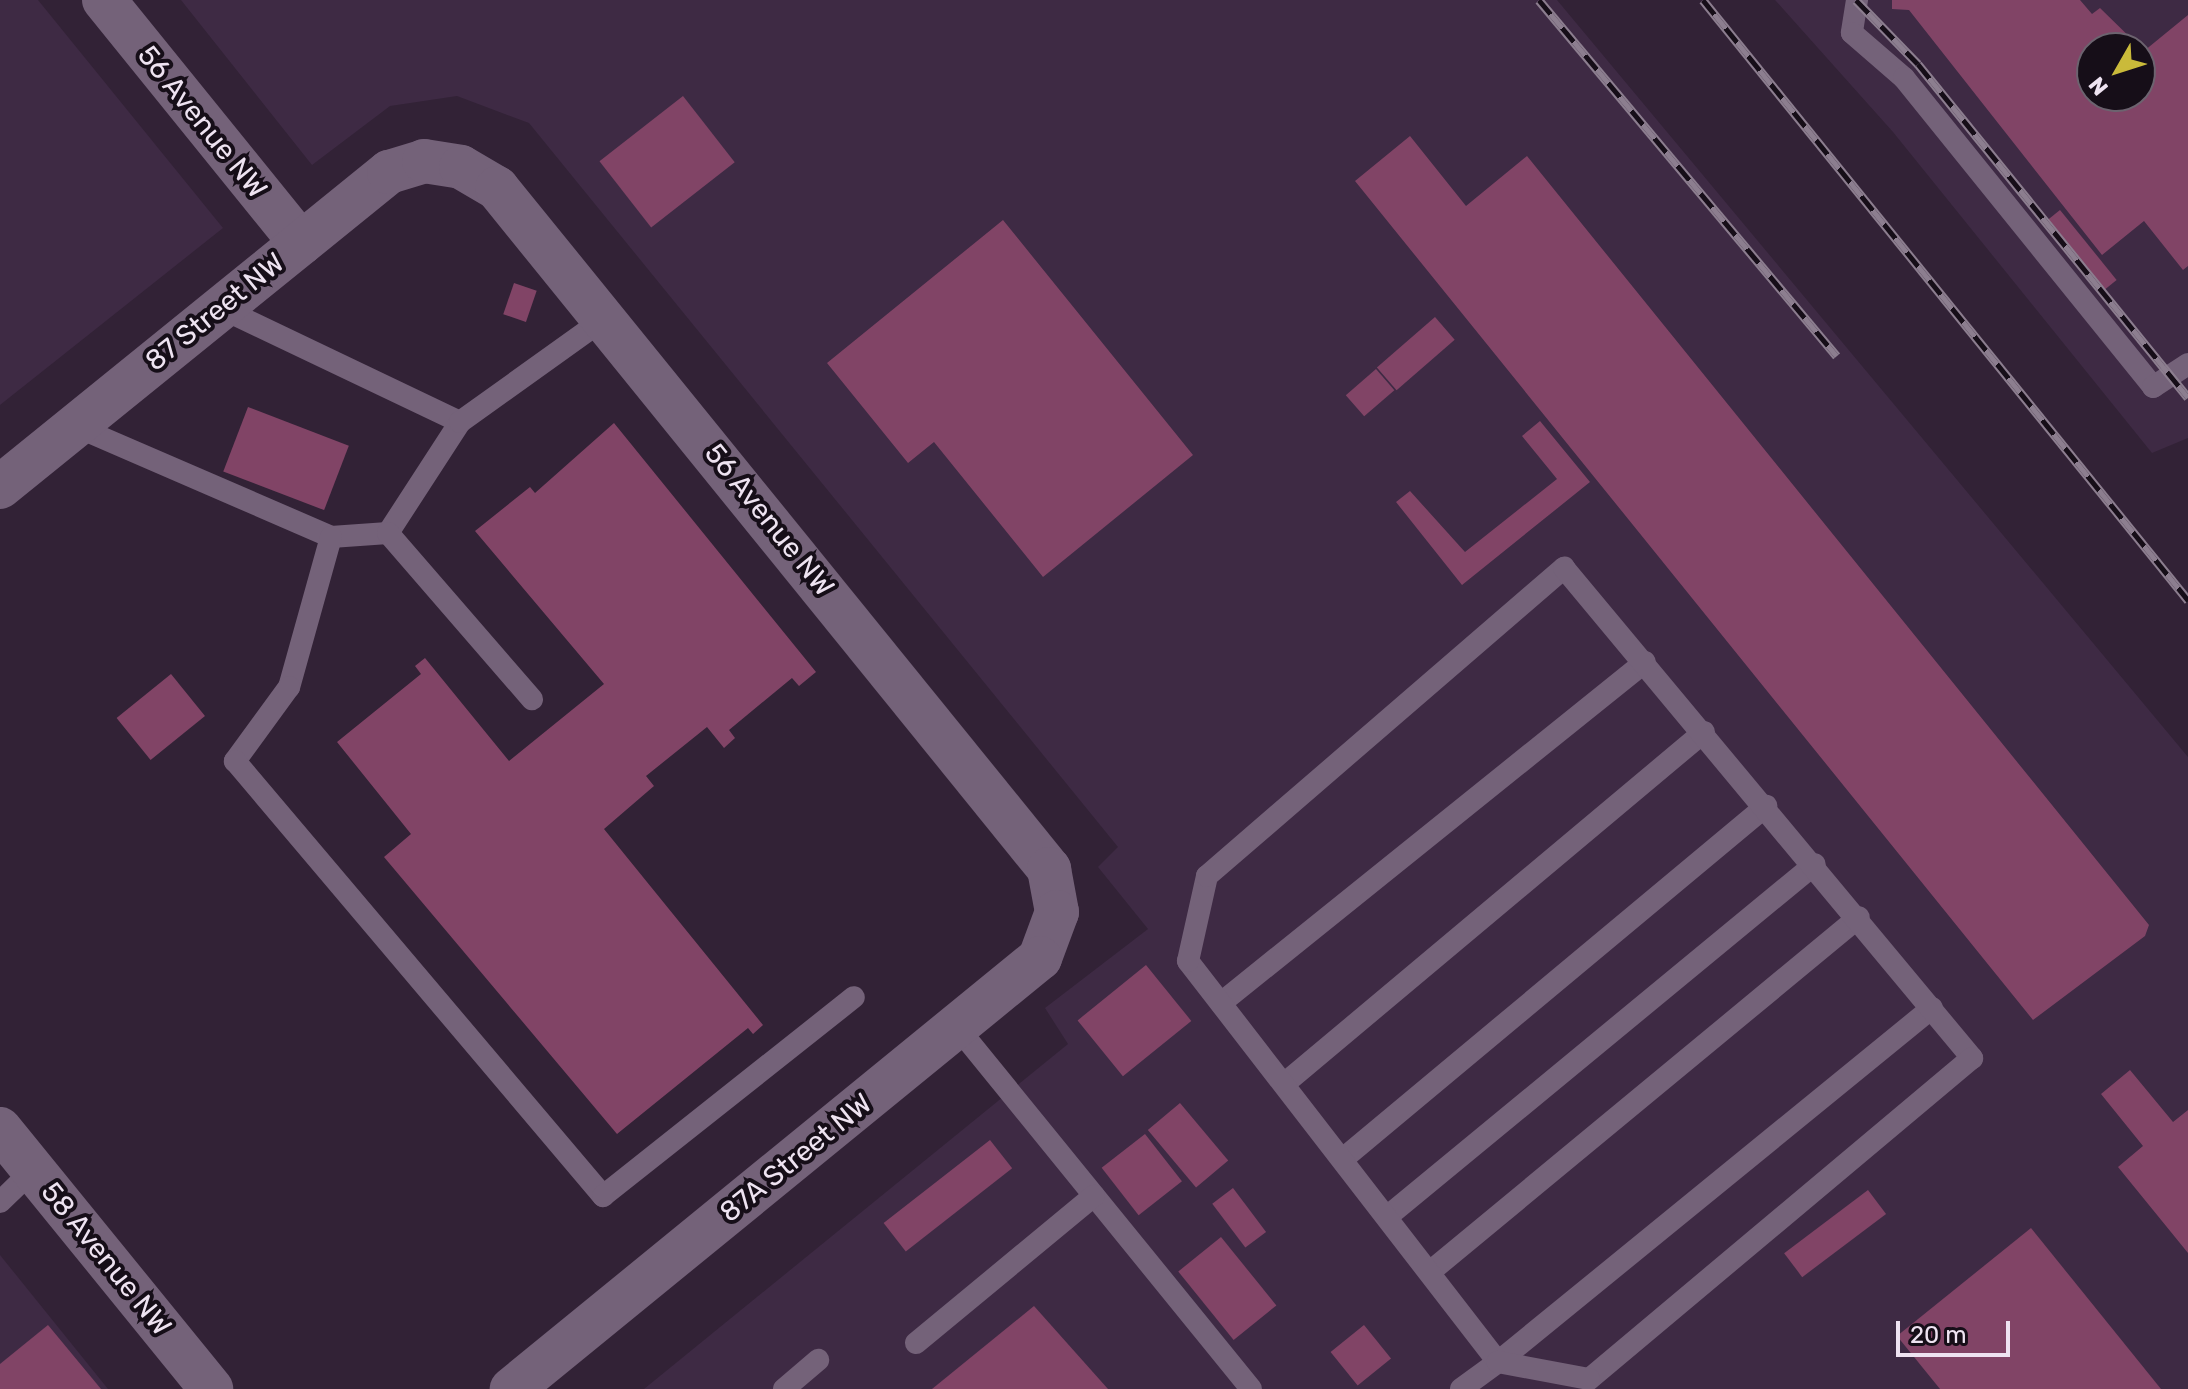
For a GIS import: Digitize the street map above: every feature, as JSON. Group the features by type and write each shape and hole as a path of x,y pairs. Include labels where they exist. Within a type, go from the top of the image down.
{"street":[{"name":"56 Avenue NW","path":"104,0 301,243"},
{"name":"56 Avenue NW","path":"441,162 481,175 497,188 1036,848 1057,912"},
{"name":"87 Street NW","path":"0,487 389,172 441,162"},
{"name":"87A Street NW","path":"512,1389 1040,958 1057,912"},
{"name":"58 Avenue NW","path":"0,1129 211,1389"}],"lane":[{"path":"1857,0 1852,33 1904,78 2153,387 2188,364"},
{"path":"221,308 460,422"},
{"path":"388,533 460,422 604,319"},
{"path":"75,426 331,537 388,533"},
{"path":"388,533 532,699"},
{"path":"331,537 289,687 235,761 603,1196 854,997"},
{"path":"1564,568 1704,732 1972,1058 1589,1379 1498,1362 1344,1158 1188,961 1207,876 1564,568"},
{"path":"1221,1003 1645,662"},
{"path":"1284,1084 1704,732"},
{"path":"1344,1158 1766,806"},
{"path":"1388,1216 1815,864"},
{"path":"1431,1271 1859,917"},
{"path":"1461,1389 1932,1008"},
{"path":"957,1027 1251,1389"},
{"path":"0,1202 33,1170"},
{"path":"916,1343 1094,1196"},
{"path":"784,1389 818,1360"}],"shaded area":[{"path":"0,0 38,0 223,228 0,405"},
{"path":"181,0 1557,0 2188,757 2188,1389 644,1389 1068,1044 1045,1008 1148,929 1098,867 1118,847 529,123 457,96 390,106 312,165"},
{"path":"1775,0 2188,0 2188,438 2152,453 1893,132"},
{"path":"0,1255 108,1389 0,1389"}],"building":[{"path":"1892,0 2080,0 2092,14 2100,8 2125,32 2076,32 2076,112 2156,112 2156,41 2188,15 2188,266 2183,270 2144,221 2102,255 1909,10 1892,9"},
{"path":"683,96 735,162 651,227 599,161"},
{"path":"1410,136 1466,206 1527,156 2149,925 2145,936 2033,1020 1355,181"},
{"path":"2060,210 2117,280 2104,290 2048,220"},
{"path":"1003,220 1193,455 1043,577 934,442 908,463 827,363"},
{"path":"514,283 537,291 526,322 503,314"},
{"path":"1435,317 1455,340 1397,390 1377,368"},
{"path":"1376,369 1394,390 1364,416 1346,395"},
{"path":"248,407 349,446 324,510 223,471"},
{"path":"1540,421 1590,482 1462,585 1396,502 1410,491 1465,552 1557,479 1522,436"},
{"path":"614,423 816,672 799,686 792,678 729,730 735,738 724,748 707,727 646,776 654,786 604,829 763,1025 753,1034 748,1028 617,1134 384,857 411,834 337,742 421,674 415,666 425,658 509,761 604,684 475,531 530,487 535,493"},
{"path":"171,674 205,716 151,760 117,718"},
{"path":"1146,965 1191,1021 1123,1076 1078,1020"},
{"path":"2130,1070 2173,1122 2188,1110 2188,1253 2118,1167 2143,1146 2101,1094"},
{"path":"1180,1103 1228,1160 1196,1187 1148,1130"},
{"path":"1145,1134 1182,1181 1139,1215 1102,1168"},
{"path":"990,1140 1012,1168 906,1251 884,1223"},
{"path":"1233,1188 1266,1232 1245,1248 1212,1204"},
{"path":"1868,1190 1886,1214 1802,1277 1784,1253"},
{"path":"2031,1228 2161,1389 1940,1389 1897,1336"},
{"path":"1221,1237 1276,1305 1234,1340 1178,1272"},
{"path":"1034,1306 1108,1389 932,1389"},
{"path":"48,1325 101,1389 0,1389 0,1364"},
{"path":"1364,1325 1391,1358 1358,1385 1331,1352"}],"railway":[{"path":"1539,0 1837,356"},
{"path":"1703,0 2188,600"},
{"path":"1856,0 1918,64 2188,397"}]}
